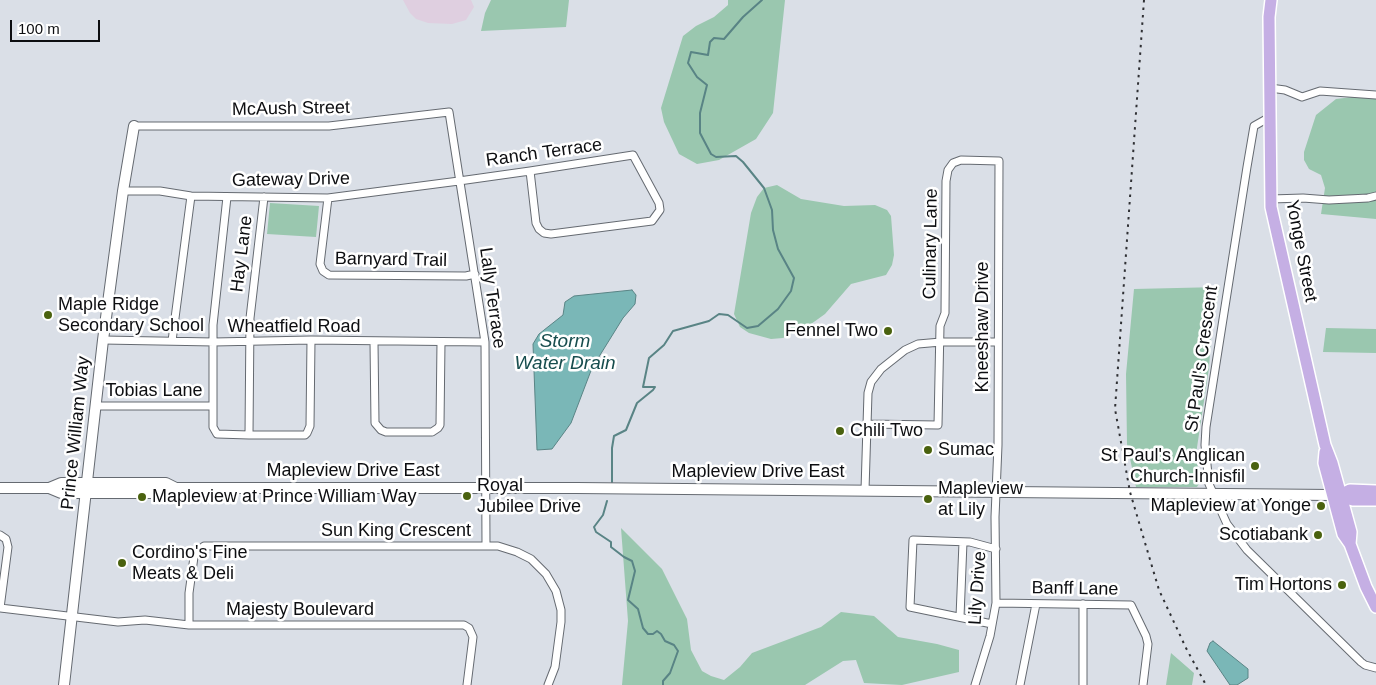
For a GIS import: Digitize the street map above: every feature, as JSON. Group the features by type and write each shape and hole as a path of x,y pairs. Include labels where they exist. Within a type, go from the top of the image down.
{"main road":[{"name":"Yonge Street","path":"1271,0 1269,17 1271,207 1325,445 1324,463 1336,495 1343,534 1350,544 1366,587 1376,607"},
{"name":"Prince William Way","path":"64,685 103,340 123,191 134,126"},
{"name":"Mapleview Drive East","path":"0,488 49,488 61,483 87,488 166,483 176,488 865,490 1336,495 1353,500 1376,500"},
{"name":"Mapleview Drive East","path":"1336,495 1350,490 1376,491"}],"street":[{"path":"1270,88 1285,90 1302,97 1320,91 1376,95"},
{"name":"McAush Street","path":"134,126 329,126 449,112"},
{"name":"Lally Terrace","path":"449,112 485,342 486,489"},
{"name":"St Paul's Crescent","path":"1270,117 1254,126 1206,427 1205,445 1209,484 1227,524 1247,550 1361,662 1376,668"},
{"name":"Ranch Terrace","path":"459,181 530,170 633,155 659,203 660,210 652,221 550,234 544,233 536,223 530,170"},
{"name":"Culinary Lane","path":"941,342 940,326 945,314 946,181 948,170 953,163 961,160 999,161"},
{"name":"Kneeshaw Drive","path":"997,492 999,161"},
{"name":"Gateway Drive","path":"123,191 160,191 191,196 328,198 459,181"},
{"path":"172,341 191,196"},
{"path":"1271,199 1303,198 1329,200 1376,196"},
{"path":"227,197 214,309 213,427 217,434 249,436 305,435 310,426 310,340"},
{"name":"Hay Lane","path":"249,436 250,307 264,197"},
{"name":"Barnyard Trail","path":"328,198 320,264 323,272 329,275 466,276 475,274"},
{"name":"Wheatfield Road","path":"103,340 485,342"},
{"path":"374,342 374,424 386,432 432,432 440,425 441,342"},
{"path":"866,424 938,425 941,342"},
{"path":"865,490 868,393 870,382 881,369 905,350 918,344 997,342"},
{"name":"Tobias Lane","path":"95,406 213,406"},
{"path":"486,489 486,546"},
{"name":"Lily Drive","path":"976,685 996,603 995,517 997,492"},
{"path":"0,535 5,537 8,542 0,608"},
{"path":"992,624 910,607 912,540 963,542 996,549"},
{"path":"960,618 963,542"},
{"name":"Sun King Crescent","path":"189,624 189,593 194,557 196,552 204,546 486,546 510,549 531,560 546,574 556,591 561,610 561,622 555,667 548,685"},
{"name":"Banff Lane","path":"996,603 1131,606 1148,644 1143,685"},
{"path":"1020,685 1036,604"},
{"path":"1083,604 1083,685"},
{"name":"Majesty Boulevard","path":"0,608 118,622 144,620 189,624 464,625 469,628 473,637 467,685"}],"shaded area":[{"path":"403,0 471,0 474,7 466,20 452,24 428,23 416,19 410,13"}],"green space":[{"path":"491,0 569,0 566,27 481,31 485,13"},
{"path":"728,0 785,0 773,113 756,139 719,160 697,164 679,154 664,122 661,108 683,36 696,26 714,17 728,5"},
{"path":"1376,94 1376,219 1321,214 1325,188 1321,175 1309,169 1304,160 1304,152 1316,115 1336,99"},
{"path":"777,185 801,199 844,206 875,205 887,210 891,216 894,255 892,265 886,275 851,284 825,314 811,324 783,338 771,339 749,333 740,327 734,314 751,213 757,197 764,188"},
{"path":"270,203 319,206 316,237 267,234"},
{"path":"1220,287 1212,325 1209,368 1196,454 1200,482 1197,487 1136,487 1127,444 1126,374 1134,289"},
{"path":"1326,328 1376,329 1376,353 1323,352"},
{"path":"621,528 662,569 687,619 691,650 702,671 711,676 724,680 740,667 752,653 821,627 841,612 874,616 898,637 959,650 959,672 902,685 864,683 856,660 843,661 805,685 622,685 628,621"},
{"path":"1171,653 1194,673 1192,685 1166,685"}],"water":[{"name":"Storm Water Drain","path":"632,290 636,295 635,304 623,318 592,368 571,423 552,449 537,450 533,344 539,334 563,315 565,302 574,296"},
{"path":"1213,641 1248,669 1248,678 1237,685 1230,685 1207,651 1210,643"}],"waterway":[{"path":"612,482 614,436 626,430 637,403 655,387 643,387 649,358 664,345 673,331 709,321 719,314 728,315 747,328 758,326 778,309 791,291 794,278 778,249 773,230 772,210 764,188 736,156 716,157 711,154 700,133 700,113 707,85 697,77 688,63 691,52 708,55 710,42 714,38 724,39 743,17 762,0"},
{"path":"607,501 603,515 594,527 596,532 611,542 611,547 632,561 635,571 628,600 638,609 643,628 648,634 653,634 657,631 665,641 674,645 678,651 670,673 663,681 663,685"}],"railway":[{"path":"1144,0 1115,409 1130,492 1159,590 1186,648 1206,685"}],"place":[{"name":"Maple Ridge Secondary School","path":"48,315"},
{"name":"Fennel Two","path":"888,331"},
{"name":"Chili Two","path":"840,431"},
{"name":"Sumac","path":"928,450"},
{"name":"St Paul's Anglican Church-Innisfil","path":"1255,466"},
{"name":"Royal Jubilee Drive","path":"467,496"},
{"name":"Mapleview at Prince William Way","path":"142,497"},
{"name":"Mapleview at Lily","path":"928,499"},
{"name":"Mapleview at Yonge","path":"1321,506"},
{"name":"Scotiabank","path":"1318,535"},
{"name":"Cordino's Fine Meats & Deli","path":"122,563"},
{"name":"Tim Hortons","path":"1342,585"}]}
